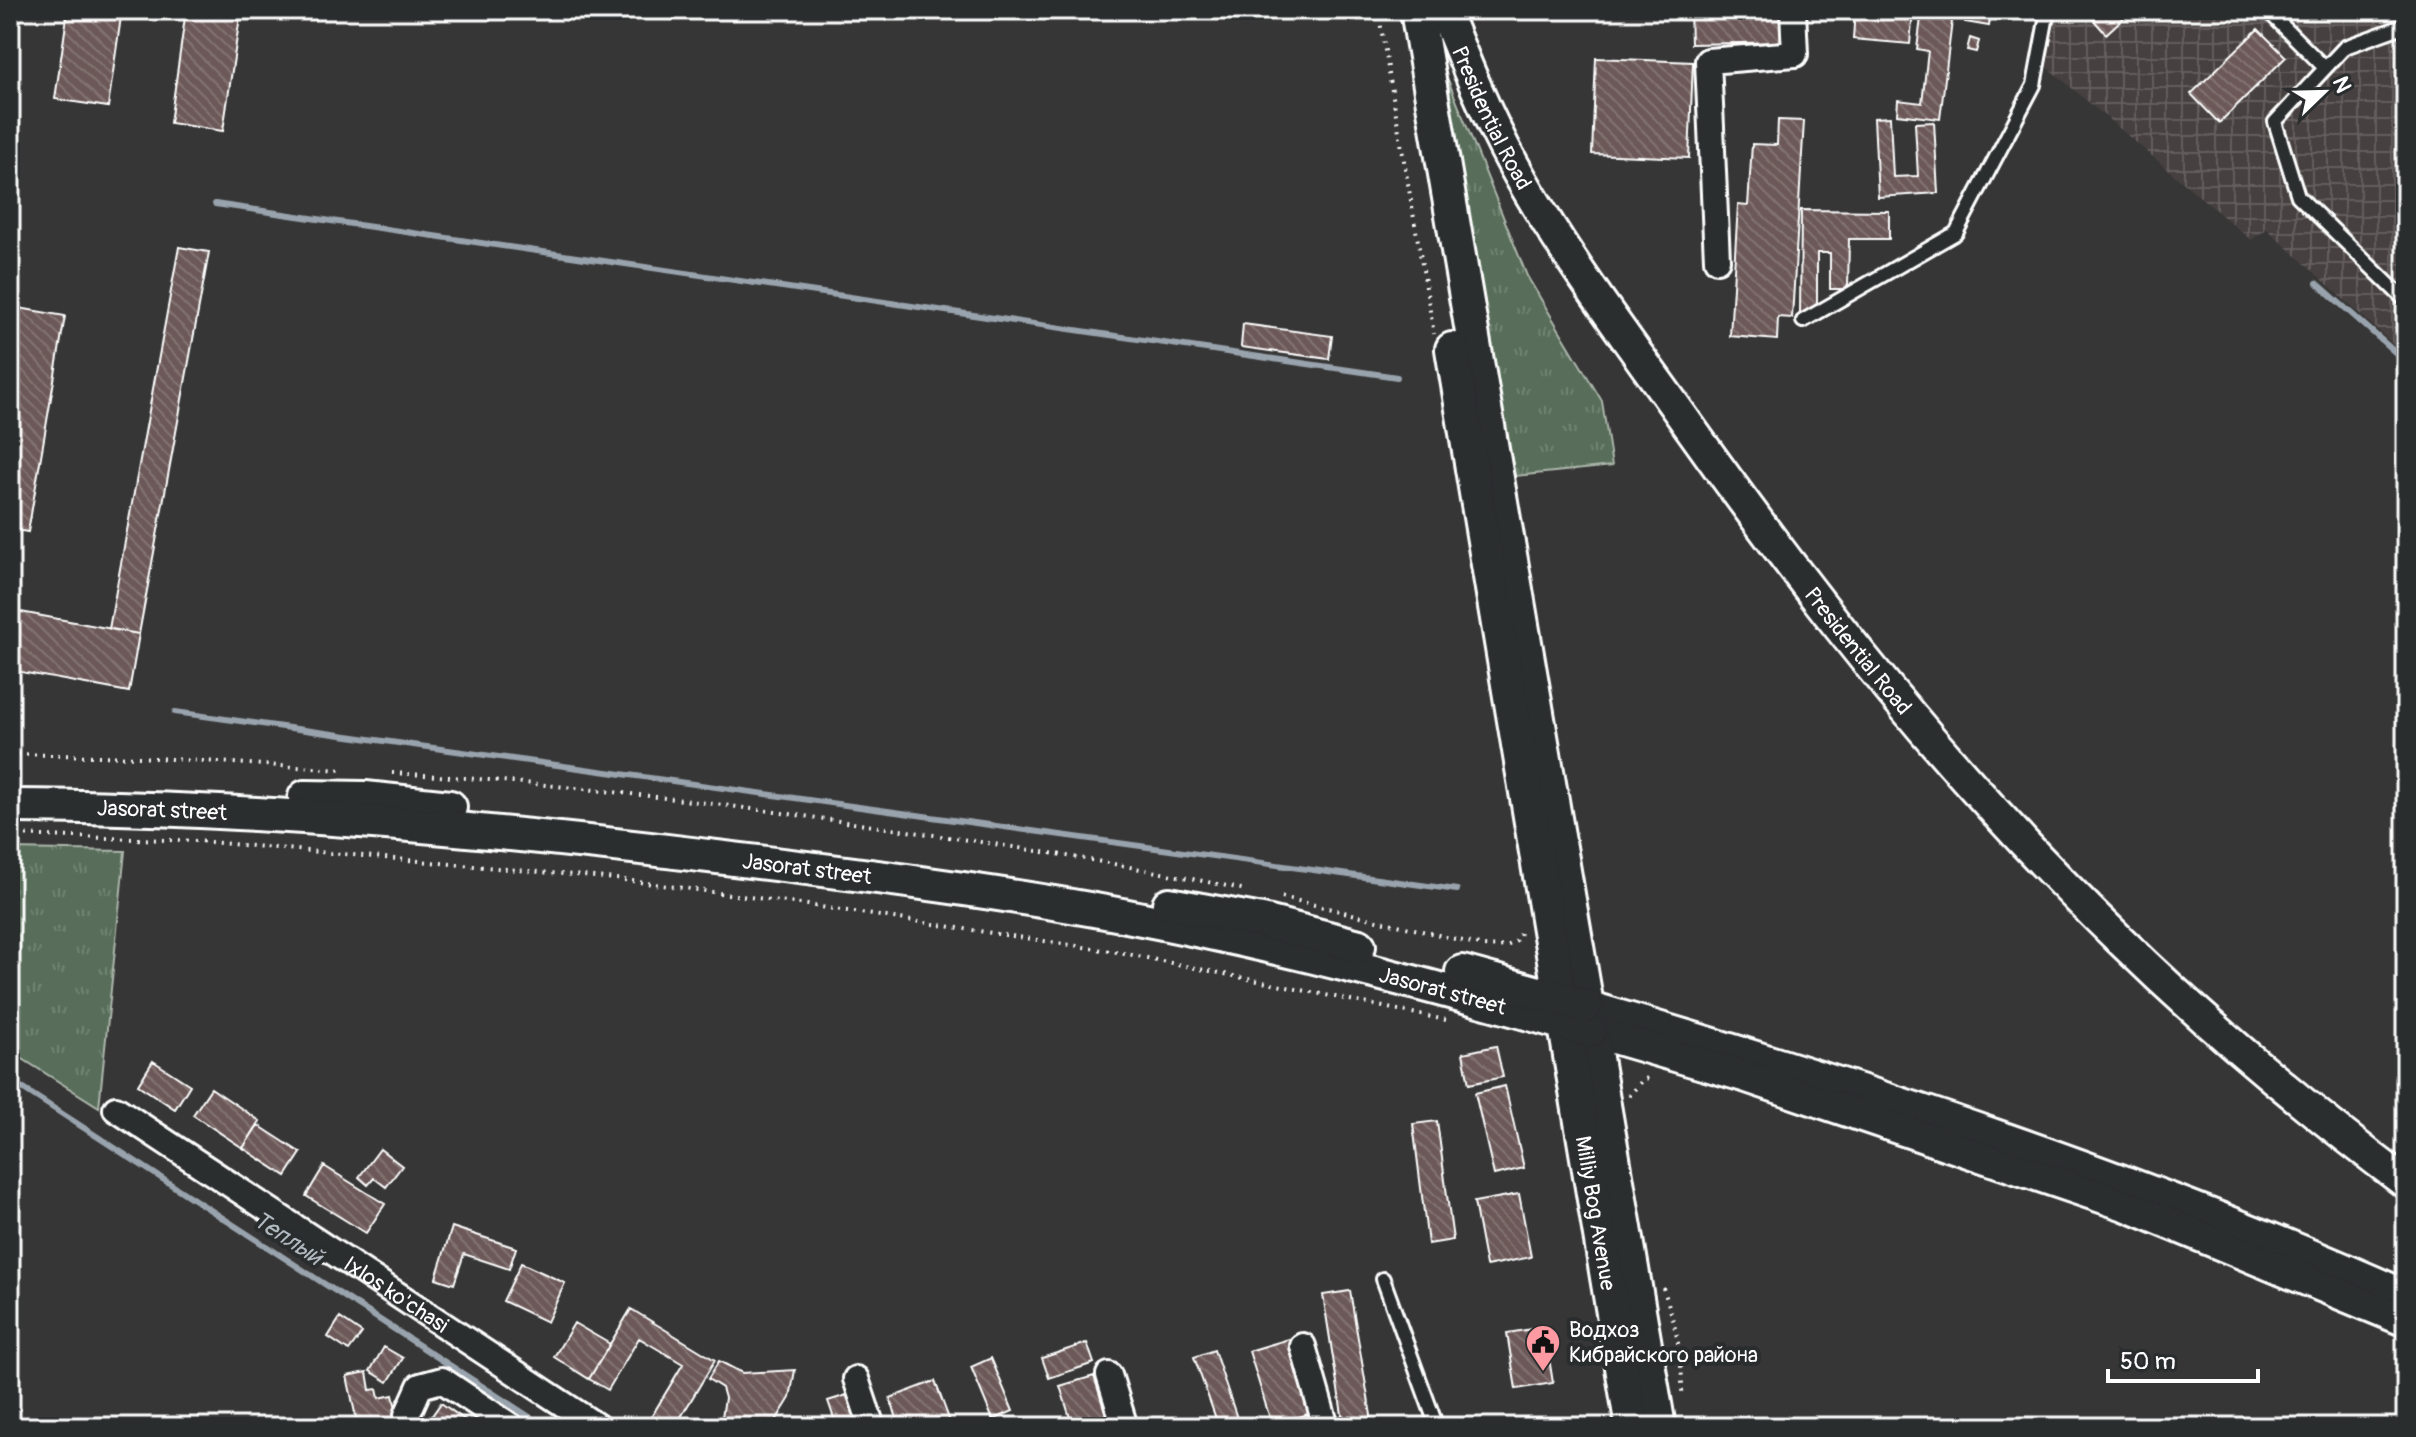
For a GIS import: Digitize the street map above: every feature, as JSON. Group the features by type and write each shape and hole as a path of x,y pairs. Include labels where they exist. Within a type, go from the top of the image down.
{"main road":[{"path":"1396,10 1575,1015"},
{"path":"1417,10 1575,1015"},
{"name":"Jasorat street","path":"10,785 110,786 246,796 365,798 674,830 1095,890 1262,921 1575,1015"},
{"name":"Jasorat street","path":"10,806 270,814 497,832 820,870 1124,916 1345,964 1472,997 1575,1015"},
{"name":"Milliy Bog Avenue","path":"1575,1015 1632,1427"},
{"name":"Milliy Bog Avenue","path":"1575,1015 1659,1427"}],"street":[{"name":"Presidential Road","path":"1444,10 1507,151 1573,262 1733,487 1874,670 2001,818 2120,940 2316,1115 2406,1183"},
{"path":"1717,260 1708,61 1795,54 1793,10"},
{"path":"1575,1015 1928,1112 2085,1166 2332,1263 2406,1296"},
{"path":"1575,1015 1744,1076 2125,1205 2406,1321"},
{"name":"Ixlos ko'chasi","path":"116,1109 598,1427"},
{"path":"1303,1346 1326,1427"},
{"path":"1109,1375 1125,1427"},
{"path":"856,1379 872,1427"},
{"path":"410,1427 407,1415 420,1386 442,1380 512,1427"}],"lane":[{"path":"1803,321 1956,233 2034,85 2048,10"},
{"path":"2267,10 2325,68"},
{"path":"2405,300 2298,196 2275,122 2345,47 2406,25"},
{"path":"1383,1279 1437,1427"}],"path":[{"path":"1378,10 1436,345"},
{"path":"10,754 140,757 346,770"},
{"path":"378,772 473,778 771,811 1136,866 1253,891"},
{"path":"10,835 198,841 617,879 1123,953 1449,1020"},
{"path":"1268,894 1484,946 1508,947 1522,933 1521,921"}],"shaded area":[{"path":"2056,10 2406,10 2406,356 2267,229 2251,240 2047,67"}],"green space":[{"path":"1432,40 1527,276 1602,401 1612,466 1515,476"},
{"path":"10,849 125,851 99,1107 10,1051"}],"building":[{"path":"68,10 122,10 108,107 55,99"},
{"path":"186,10 241,10 223,131 170,123"},
{"path":"1690,10 1787,10 1788,42 1691,44"},
{"path":"1855,10 1913,10 1910,44 1853,39"},
{"path":"1922,10 1953,13 1940,119 1897,114 1898,100 1922,103 1928,51 1917,49"},
{"path":"1967,10 1991,12 1989,26 1965,22"},
{"path":"2100,10 2132,10 2106,34 2092,18"},
{"path":"2258,29 2286,57 2219,123 2191,94"},
{"path":"1970,38 1979,41 1976,52 1967,50"},
{"path":"1596,58 1693,62 1689,158 1592,154"},
{"path":"1890,117 1893,177 1918,176 1915,123 1934,122 1938,193 1878,197 1874,118"},
{"path":"1778,120 1804,121 1792,318 1778,317 1777,340 1730,336 1738,205 1748,206 1752,144 1777,145"},
{"path":"1801,210 1889,211 1889,239 1849,239 1848,289 1830,289 1830,253 1817,253 1817,313 1800,313"},
{"path":"179,247 209,252 139,634 109,629"},
{"path":"13,307 65,316 28,532 10,529 10,323"},
{"path":"1243,324 1332,336 1329,359 1241,347"},
{"path":"10,610 139,634 129,692 10,670"},
{"path":"1496,1046 1503,1077 1469,1084 1463,1053"},
{"path":"153,1061 190,1085 175,1109 138,1085"},
{"path":"1505,1086 1524,1168 1494,1175 1475,1093"},
{"path":"211,1088 260,1121 243,1148 193,1115"},
{"path":"1437,1121 1453,1240 1428,1244 1413,1124"},
{"path":"258,1125 301,1153 286,1176 243,1148"},
{"path":"380,1149 402,1166 386,1187 374,1178 368,1185 359,1177"},
{"path":"324,1166 385,1204 366,1233 306,1196"},
{"path":"1519,1194 1531,1257 1486,1266 1474,1202"},
{"path":"452,1227 516,1248 509,1269 464,1254 454,1284 436,1278"},
{"path":"521,1263 565,1283 547,1322 503,1301"},
{"path":"1350,1291 1373,1427 1344,1427 1323,1295"},
{"path":"631,1309 715,1360 675,1427 664,1427 650,1419 683,1364 639,1338 608,1390 589,1379"},
{"path":"340,1318 362,1333 349,1351 328,1337"},
{"path":"574,1323 610,1344 589,1379 554,1357"},
{"path":"1544,1327 1553,1383 1516,1389 1507,1333"},
{"path":"1289,1339 1312,1413 1272,1425 1249,1351"},
{"path":"1087,1343 1094,1363 1049,1378 1042,1358"},
{"path":"384,1347 403,1358 388,1382 370,1371"},
{"path":"1214,1350 1240,1427 1219,1427 1194,1357"},
{"path":"991,1358 1013,1411 993,1420 971,1367"},
{"path":"719,1361 742,1373 795,1370 790,1398 772,1427 737,1427 722,1417 725,1398 722,1388 708,1379"},
{"path":"367,1372 370,1390 377,1389 379,1398 393,1395 400,1427 358,1427 347,1376"},
{"path":"1094,1376 1109,1425 1073,1427 1060,1386"},
{"path":"935,1381 952,1427 900,1427 890,1398"},
{"path":"847,1395 858,1427 837,1427 828,1401"},
{"path":"441,1403 475,1427 424,1427"},
{"path":"1312,1413 1316,1427 1272,1427 1272,1425"},
{"path":"1425,1420 1426,1427 1379,1427"}],"waterway":[{"path":"215,204 1397,377"},
{"path":"2317,283 2406,362"},
{"path":"175,712 1457,890"},
{"name":"Теплый","path":"10,1080 545,1427"}],"place":[{"name":"Водхоз Кибрайского района","path":"1543,1373"}]}
